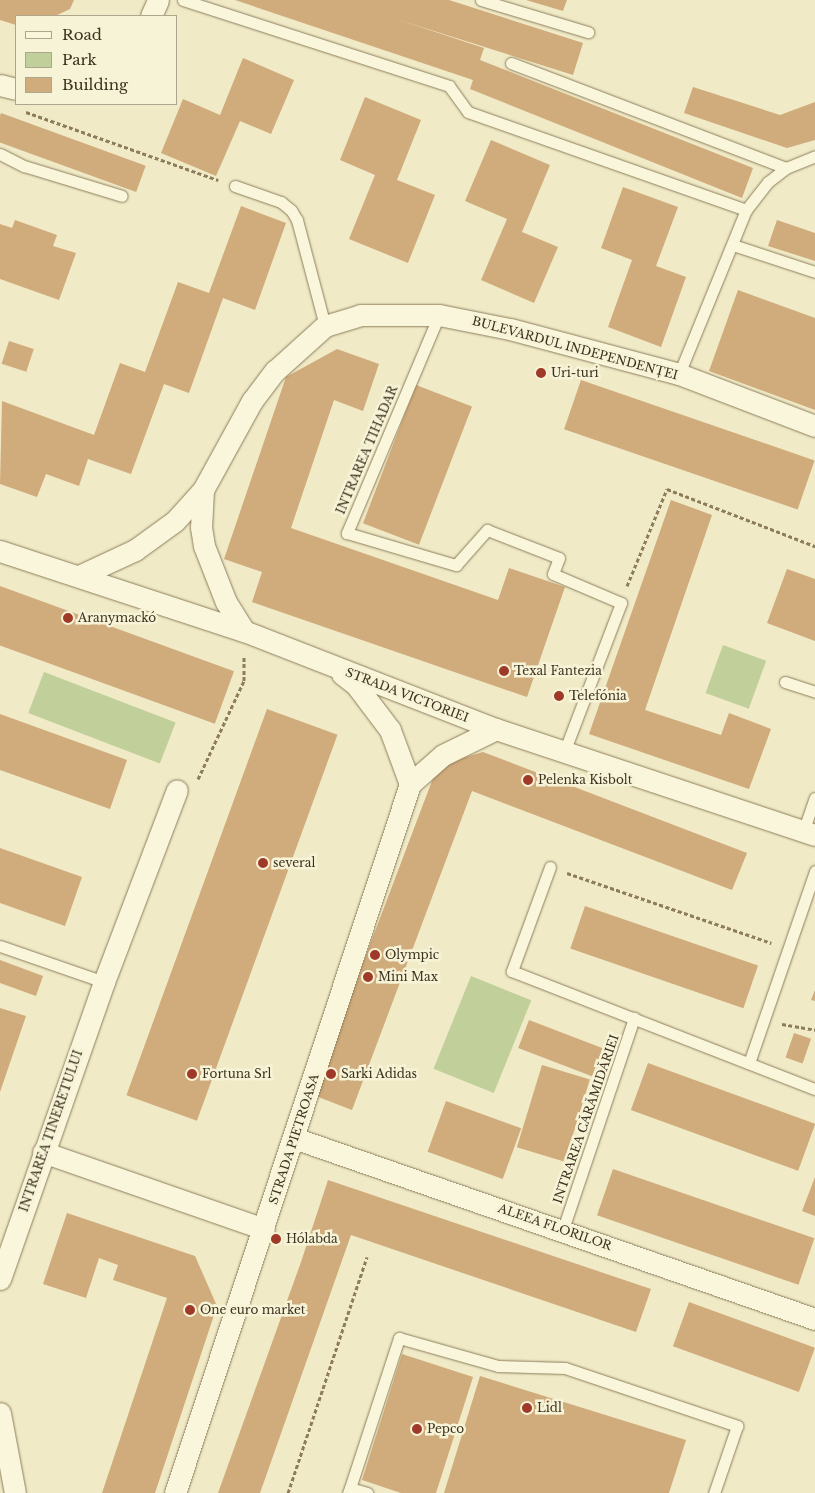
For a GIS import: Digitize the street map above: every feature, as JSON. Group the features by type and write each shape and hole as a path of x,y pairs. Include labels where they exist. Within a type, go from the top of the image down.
{"street":[{"path":"151,15 158,0"},
{"path":"0,85 15,97"},
{"name":"BULEVARDUL INDEPENDENȚEI","path":"79,576 115,562 154,537 190,506 203,490 252,401 275,372 325,326 378,313 439,316 510,328 679,374 815,426"},
{"name":"BULEVARDUL INDEPENDENȚEI","path":"203,490 201,527 204,546 223,595 244,631"},
{"name":"STRADA VICTORIEI","path":"0,551 244,631 496,729 809,833"},
{"path":"332,666 356,685 390,730 410,784 443,755 496,729"},
{"name":"STRADA PIETROASA","path":"175,1493 410,784"},
{"name":"INTRAREA TINERETULUI","path":"0,1279 104,982 177,790"},
{"name":"ALEEA FLORILOR","path":"294,1138 563,1229 815,1318"},
{"path":"44,1152 264,1229"},
{"path":"0,1414 15,1493"}],"lane":[{"path":"183,0 448,86 468,112 746,210"},
{"path":"481,0 588,32"},
{"path":"510,63 786,168"},
{"path":"0,154 24,166 122,196"},
{"path":"679,374 746,210 768,182 786,168 815,156"},
{"path":"235,186 282,202 291,210 297,220 325,326"},
{"path":"733,244 815,272"},
{"name":"INTRAREA TIHADAR","path":"439,316 347,533 456,565 487,530 559,558 553,574 621,603"},
{"path":"564,752 621,603"},
{"path":"785,682 815,692"},
{"path":"809,833 815,798"},
{"path":"550,867 512,971 815,1089"},
{"path":"749,1063 815,872"},
{"path":"0,946 104,982"},
{"name":"INTRAREA CĂRĂMIDĂRIEI","path":"563,1229 634,1018"},
{"path":"367,1493 349,1490 399,1338 498,1366 565,1368 737,1426 714,1493"}],"path":[{"path":"32,105 235,186"},
{"path":"621,603 667,489 815,546"},
{"path":"177,790 190,796 244,681 244,631"},
{"path":"550,867 788,949"},
{"path":"764,1020 815,1030"},
{"path":"288,1493 367,1257"}],"green space":[{"path":"723,645 766,661 749,709 706,693"},
{"path":"44,672 176,723 160,764 28,713"},
{"path":"471,976 531,1000 494,1093 434,1069"}],"building":[{"path":"0,0 74,0 70,9 57,15 15,15 15,25 0,20"},
{"path":"235,0 449,0 583,43 573,75 396,19 484,48 480,60 753,168 742,198 470,89 473,80"},
{"path":"526,0 567,0 563,11"},
{"path":"243,58 294,80 271,134 240,121 216,176 161,153 183,99 220,115"},
{"path":"693,87 780,115 815,102 815,140 787,148 684,113"},
{"path":"365,97 421,120 397,180 435,195 408,263 349,239 375,175 340,160"},
{"path":"1,113 146,166 136,192 0,142"},
{"path":"491,140 550,165 522,232 558,247 534,303 481,280 507,219 465,201"},
{"path":"623,187 678,207 656,266 686,277 661,347 608,327 632,260 601,248"},
{"path":"241,206 286,223 255,310 223,298 189,393 164,384 131,474 88,459 79,486 46,474 37,497 0,484 2,401 94,435 120,363 145,372 178,282 209,293"},
{"path":"15,220 57,235 53,246 76,253 59,300 0,279 0,224 12,228"},
{"path":"777,220 815,233 815,261 768,246"},
{"path":"738,290 815,318 815,410 709,371"},
{"path":"9,341 34,349 26,372 2,364"},
{"path":"337,349 379,364 363,411 334,400 291,528 498,600 509,568 565,587 527,697 252,602 262,572 224,559 286,377"},
{"path":"581,380 815,460 798,510 564,429"},
{"path":"416,385 472,407 419,545 363,523"},
{"path":"671,500 712,515 645,710 721,735 729,713 771,729 749,789 589,734"},
{"path":"787,569 815,579 815,641 767,623"},
{"path":"0,586 234,671 215,724 0,646"},
{"path":"267,709 337,735 197,1121 126,1095"},
{"path":"0,714 127,760 110,809 0,770"},
{"path":"483,752 747,853 732,890 472,791 352,1110 313,1095 438,765"},
{"path":"0,848 82,877 65,926 0,903"},
{"path":"585,906 758,966 743,1008 570,949"},
{"path":"0,960 43,976 36,996 0,983"},
{"path":"815,990 815,1001 811,1000"},
{"path":"0,1008 26,1016 0,1092"},
{"path":"529,1020 603,1048 592,1076 518,1048"},
{"path":"794,1033 811,1039 803,1063 786,1058"},
{"path":"648,1063 815,1124 798,1171 631,1110"},
{"path":"542,1065 590,1080 565,1162 517,1147"},
{"path":"446,1101 521,1128 503,1179 428,1152"},
{"path":"613,1169 814,1238 798,1285 597,1215"},
{"path":"815,1177 815,1216 802,1211"},
{"path":"328,1180 651,1289 636,1332 351,1235 260,1493 218,1493 301,1262"},
{"path":"67,1213 195,1256 217,1306 155,1493 102,1493 167,1298 113,1280 118,1265 99,1258 86,1298 43,1284"},
{"path":"689,1302 815,1348 799,1392 673,1346"},
{"name":"Pepco","path":"402,1354 473,1377 436,1493 401,1493 362,1480"},
{"name":"Lidl","path":"480,1376 686,1440 669,1493 444,1493"}],"place":[{"name":"Uri-turi","path":"541,373"},
{"name":"Aranymackó","path":"68,618"},
{"name":"Texal Fantezia","path":"504,671"},
{"name":"Telefónia","path":"559,696"},
{"name":"Pelenka Kisbolt","path":"528,780"},
{"name":"several","path":"263,863"},
{"name":"Olympic","path":"375,955"},
{"name":"Mini Max","path":"368,977"},
{"name":"Fortuna Srl","path":"192,1074"},
{"name":"Sarki Adidas","path":"331,1074"},
{"name":"Hólabda","path":"276,1239"},
{"name":"One euro market","path":"190,1310"},
{"name":"Lidl","path":"527,1408"},
{"name":"Pepco","path":"417,1429"}]}
